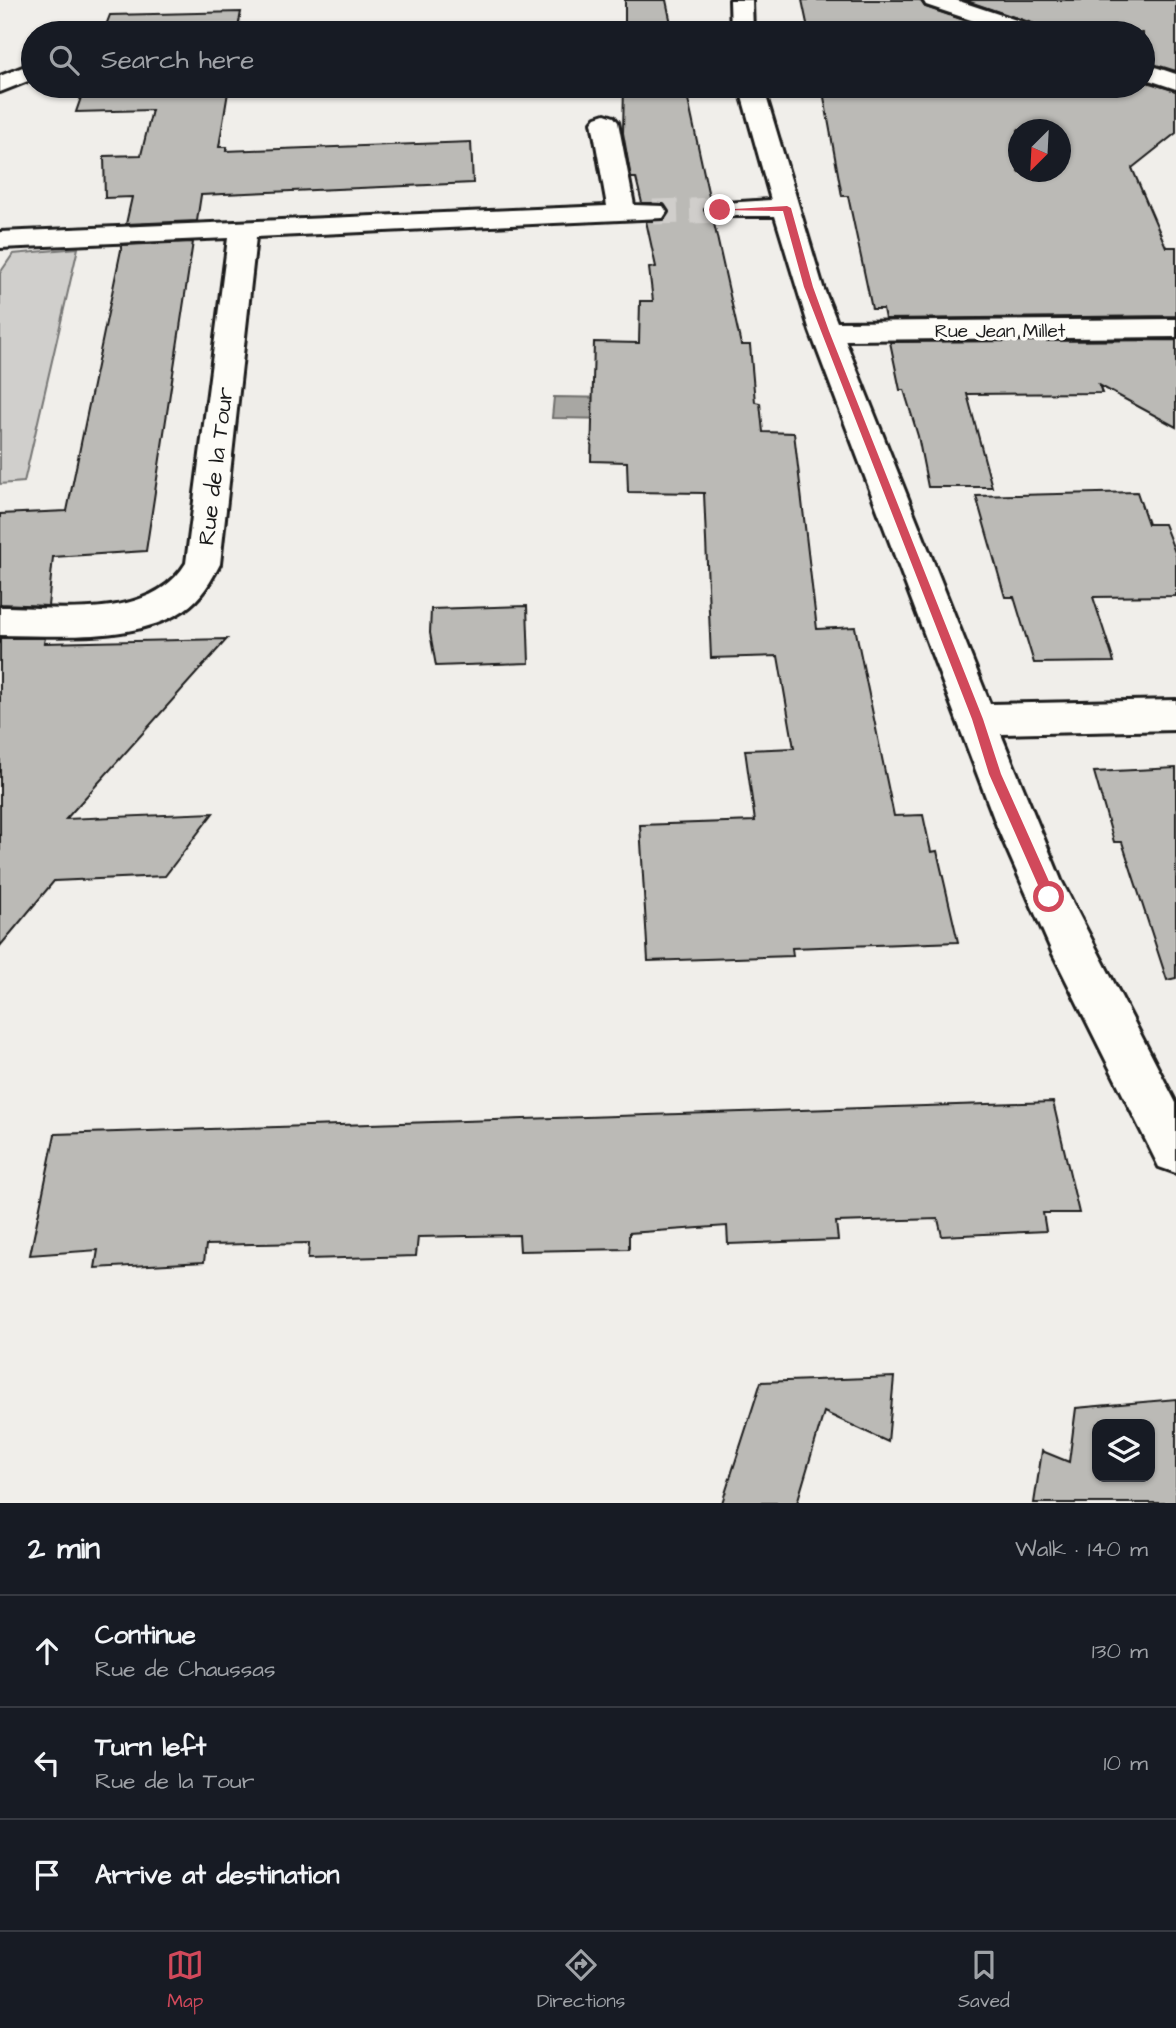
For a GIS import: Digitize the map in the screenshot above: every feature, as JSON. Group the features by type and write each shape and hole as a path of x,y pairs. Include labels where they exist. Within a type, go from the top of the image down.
{"street":[{"path":"741,0 742,21"},
{"path":"934,0 996,21"},
{"path":"1155,74 1176,82"},
{"path":"0,85 21,75"},
{"path":"755,98 808,287 977,719 995,774 1049,897 1176,1150"},
{"path":"606,122 622,214"},
{"path":"720,210 787,208"},
{"path":"0,240 653,212"},
{"name":"Rue de la Tour","path":"0,621 118,618 161,606 187,589 203,564 243,230"},
{"name":"Rue Jean Millet","path":"825,331 1176,328"},
{"path":"977,719 1176,715"}],"shaded area":[{"path":"78,248 24,482 0,484 0,273 13,254"},
{"path":"554,397 619,398 619,419 552,418"}],"building":[{"path":"625,0 666,0 670,21 625,21"},
{"path":"802,0 920,0 925,7 966,21 806,21"},
{"path":"964,0 1176,0 1176,71 1155,65 1155,21 1026,21"},
{"path":"241,12 239,21 108,21 110,15"},
{"path":"1155,85 1176,91 1176,133 1132,168 1166,247 1176,247 1176,316 885,319 883,309 872,309 848,196 842,196 824,98 1155,98"},
{"path":"81,98 227,98 219,147 227,147 226,151 471,142 473,183 201,195 197,221 126,224 132,197 105,198 104,156 141,155 152,110 76,112"},
{"path":"624,98 688,98 710,201 704,211 713,219 741,345 750,345 755,402 760,403 763,432 794,433 817,629 855,627 894,816 923,815 931,852 937,851 958,942 792,948 793,956 648,961 640,825 755,821 745,750 794,748 778,656 711,658 704,493 628,492 627,462 591,461 594,342 639,343 640,301 653,301 649,268 656,267 646,221 663,221 669,213 663,203 642,203 636,178 631,178 623,133"},
{"path":"193,242 146,551 53,557 48,606 0,604 0,514 67,511 122,245"},
{"path":"1176,340 1176,427 1099,385 1102,393 967,394 992,487 928,487 918,436 904,390 900,390 890,342"},
{"path":"1137,492 1148,524 1164,524 1176,555 1176,596 1093,597 1114,662 1034,663 1014,597 1005,597 976,496"},
{"path":"527,606 529,663 436,666 430,633 431,609"},
{"path":"0,638 45,638 44,643 227,639 66,819 213,813 165,876 54,881 0,946"},
{"path":"1176,768 1176,978 1167,980 1122,842 1114,842 1094,772"},
{"path":"1053,1102 1079,1213 1043,1213 1046,1231 942,1236 938,1219 836,1222 838,1240 728,1244 727,1226 629,1233 629,1249 520,1251 519,1235 418,1237 416,1256 308,1259 309,1243 206,1245 204,1262 95,1268 98,1250 30,1255 55,1134"},
{"path":"894,1377 888,1442 824,1412 797,1503 722,1503 761,1382"},
{"path":"1176,1399 1176,1503 1034,1503 1042,1451 1069,1462 1076,1408"}],"tunnel":[{"path":"653,212 720,210"}],"route":[{"path":"720,210 787,208 808,287 977,719 995,774 1049,897"}]}
